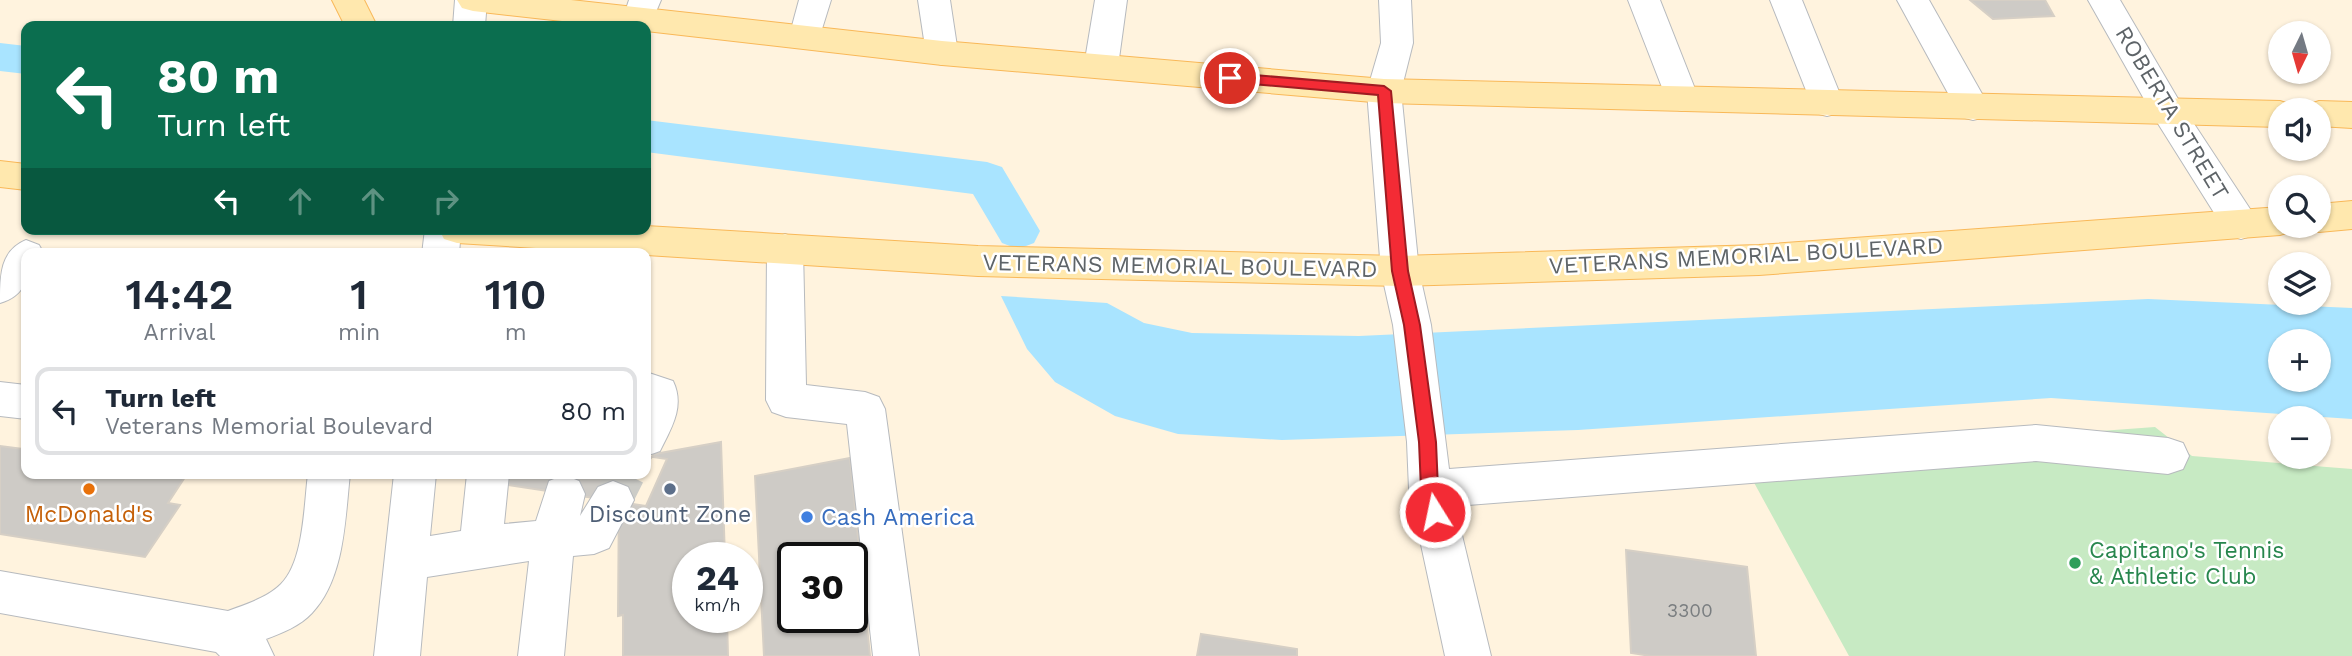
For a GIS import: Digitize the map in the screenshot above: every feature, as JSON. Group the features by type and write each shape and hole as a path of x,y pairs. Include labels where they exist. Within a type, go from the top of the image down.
{"main road":[{"path":"348,0 359,21"},
{"path":"472,0 642,9 805,37 943,53 1384,91 2268,114"},
{"path":"2331,114 2352,115"},
{"path":"0,174 21,176"},
{"path":"2331,217 2352,215"},
{"name":"VETERANS MEMORIAL BOULEVARD","path":"513,235 624,247 785,249 1049,264 1400,271 1759,260 2268,223"}],"street":[{"path":"470,21 472,0"},
{"path":"805,37 815,0"},
{"path":"934,0 943,53"},
{"path":"1101,66 1111,0"},
{"path":"1395,0 1397,43 1384,91 1400,271 1412,325 1427,442 1430,489 1468,656"},
{"path":"1644,0 1682,99"},
{"path":"1786,0 1827,104"},
{"path":"1913,0 1973,108"},
{"name":"ROBERTA STREET","path":"2104,0 2169,113 2241,225"},
{"path":"785,249 786,400 865,409 896,656"},
{"path":"0,288 21,262"},
{"path":"651,391 659,393 657,416 651,428"},
{"path":"0,399 21,401"},
{"path":"1430,489 2036,443 2168,456"},
{"path":"0,592 239,645 264,618 297,599 314,571 328,479"},
{"path":"397,656 414,479"},
{"path":"481,547 488,479"},
{"path":"535,655 553,538 564,494"},
{"path":"405,561 481,547 594,534 612,500"}],"shaded area":[{"path":"0,0 2352,0 2352,656 0,656"}],"green space":[{"name":"Capitano's Tennis & Athletic Club","path":"2155,427 2192,456 2268,462 2268,469 2352,469 2352,656 1849,656 1740,457"}],"water":[{"path":"1001,296 1107,303 1144,323 1192,333 1359,336 2148,299 2268,304 2268,315 2331,315 2331,307 2352,308 2352,419 2331,418 2331,406 2268,406 2268,413 2051,398 1578,430 1282,440 1178,434 1115,416 1055,382 1027,349"}],"building":[{"path":"1970,0 2045,0 2054,16 1993,19"},
{"path":"721,442 724,542 672,542 672,633 727,633 728,656 623,656 623,615 618,616 619,489 629,479 651,479 651,458 655,454"},
{"name":"McDonald's","path":"0,446 21,449 21,479 184,479 168,503 180,505 145,557 0,534"},
{"path":"651,457 667,459 646,506 489,482 490,479 651,479"},
{"name":"Cash America","path":"850,458 858,542 777,542 777,633 868,633 870,656 764,656 763,542 758,542 755,476"},
{"path":"1626,550 1747,567 1756,656 1651,656 1631,653"},
{"path":"1201,634 1297,649 1297,656 1197,656"}],"waterway":[{"path":"0,57 21,59"},
{"path":"651,137 987,179 1018,231"}],"tunnel":[{"path":"613,500 624,479"}],"place":[{"name":"McDonald's","path":"89,489"},
{"name":"Discount Zone","path":"670,489"},
{"name":"Cash America","path":"807,517"},
{"name":"Capitano's Tennis & Athletic Club","path":"2075,563"}],"route":[{"path":"1230,78 1384,91 1400,271 1412,325 1427,442 1430,489 1435,512"}]}
